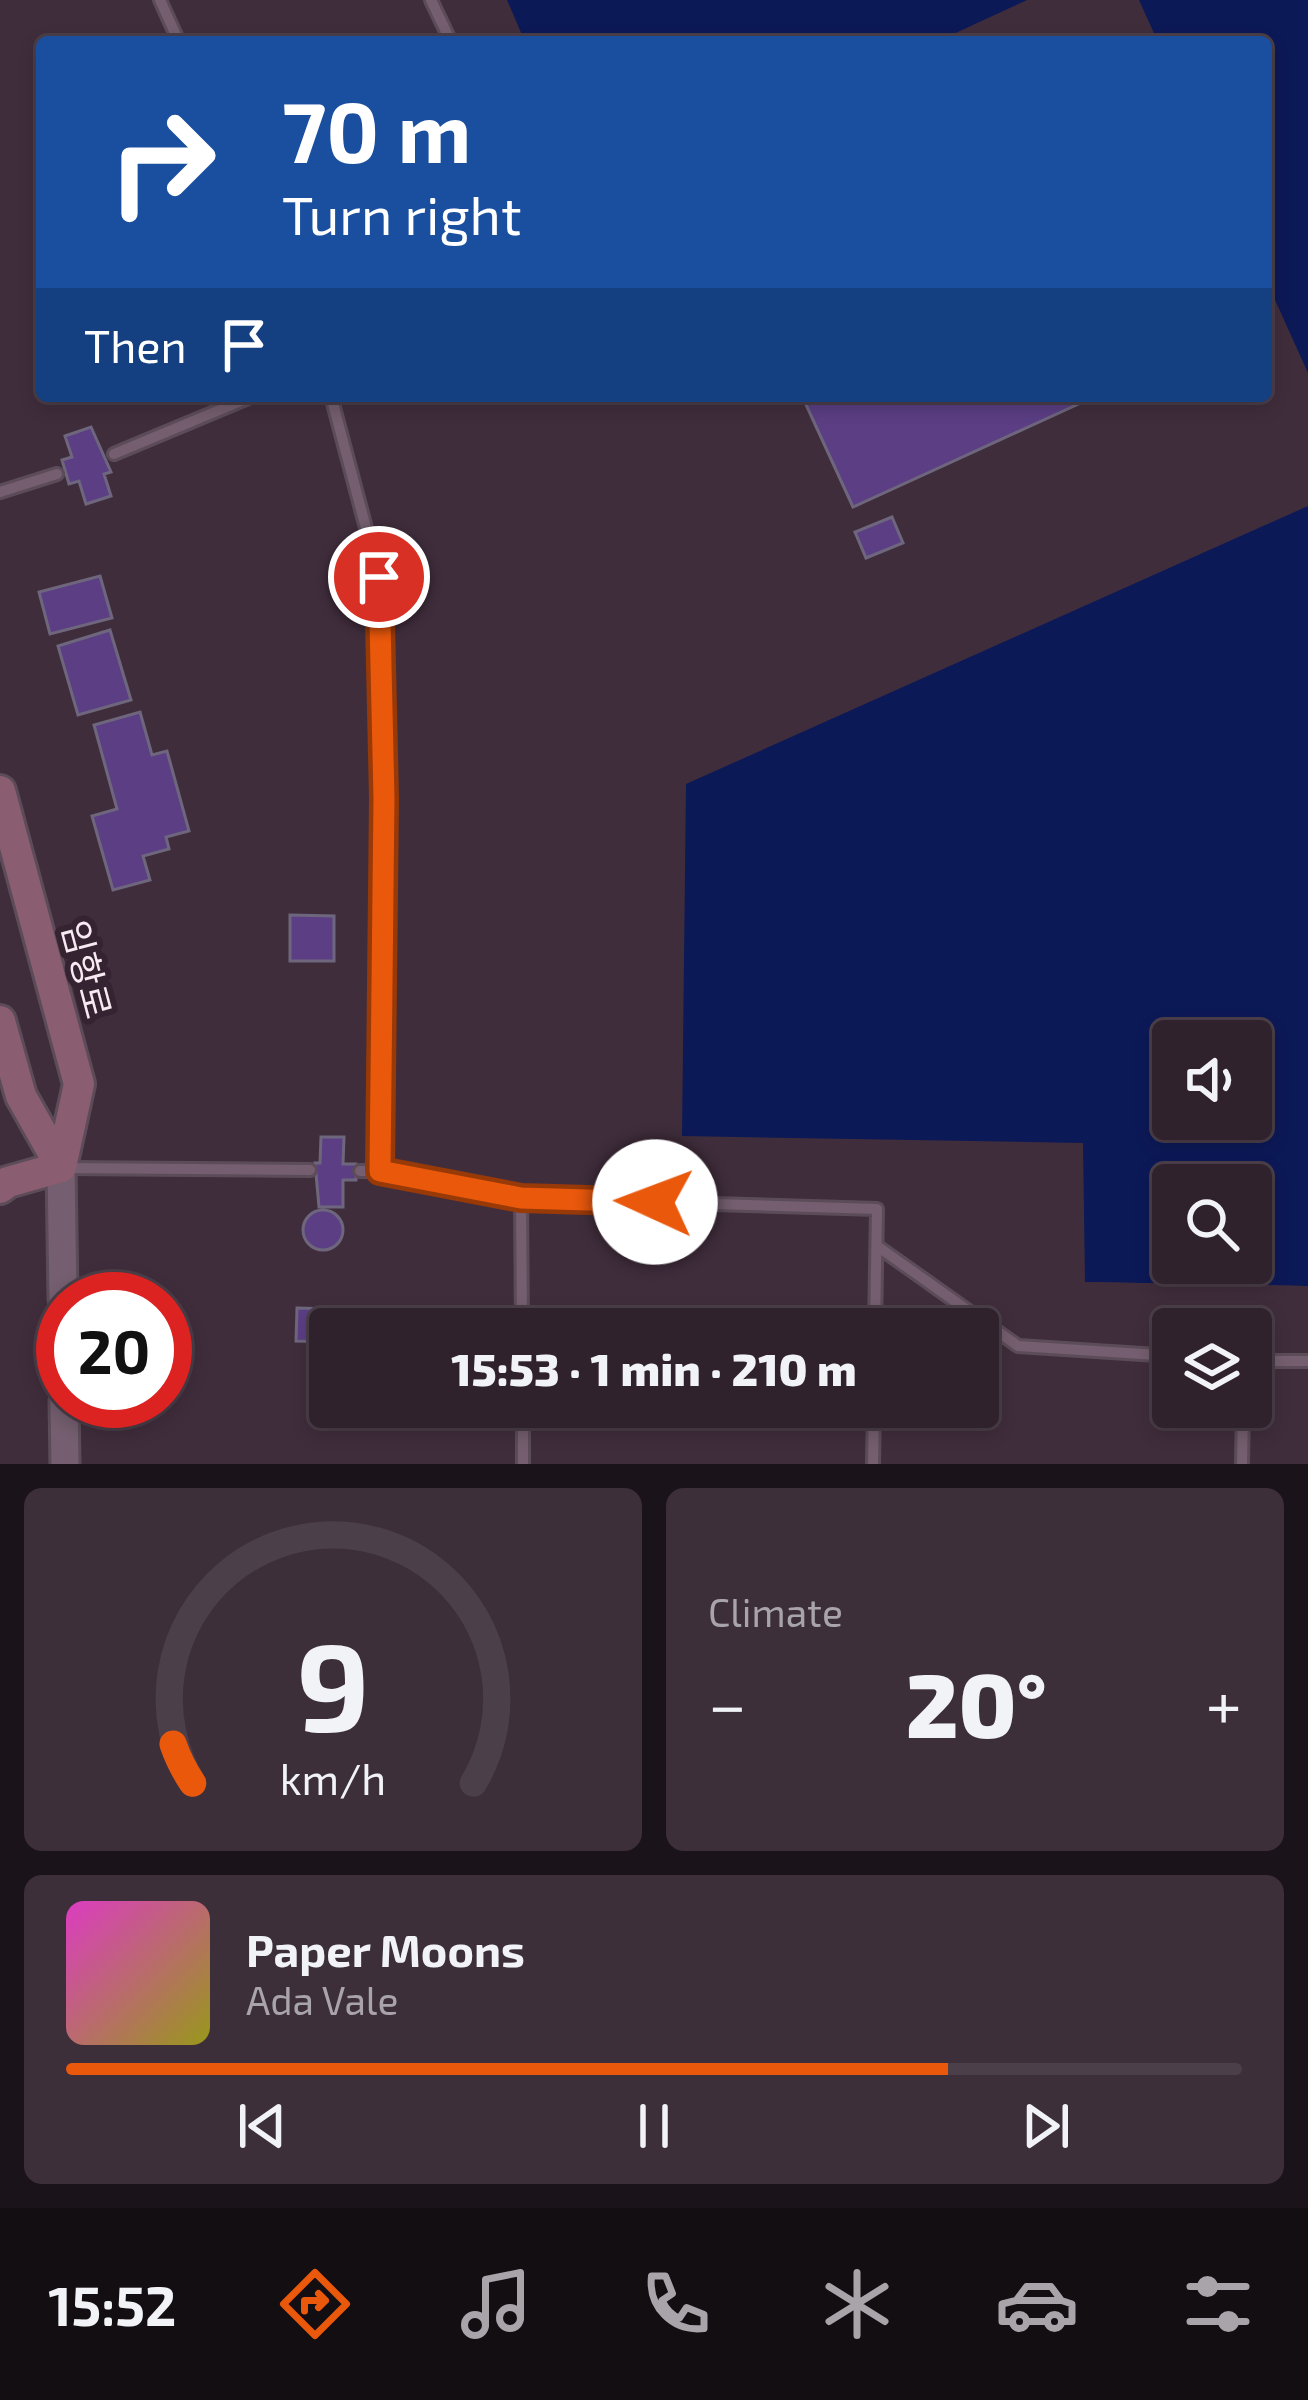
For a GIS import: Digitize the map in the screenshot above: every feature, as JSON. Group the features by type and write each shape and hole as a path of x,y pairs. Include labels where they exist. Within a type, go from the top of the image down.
{"main road":[{"name":"임항로","path":"0,791 79,1084 61,1168"},
{"path":"0,1022 21,1096 61,1168 3,1183"}],"street":[{"path":"61,1168 63,1272"},
{"path":"64,1428 65,1464"}],"lane":[{"path":"160,0 176,36"},
{"path":"431,0 448,36"},
{"path":"114,454 239,402"},
{"path":"333,402 379,577 384,798 380,1171"},
{"path":"0,492 57,474"},
{"path":"61,1168 310,1170"},
{"path":"359,1171 521,1198 878,1209 876,1308"},
{"path":"521,1198 522,1308"},
{"path":"877,1246 1018,1346 1152,1355"},
{"path":"1272,1361 1308,1361"},
{"path":"523,1428 524,1464"},
{"path":"873,1464 874,1428"},
{"path":"1242,1464 1243,1428"}],"shaded area":[{"path":"507,0 1027,0 949,36 522,36"},
{"path":"1139,0 1308,0 1308,373 1272,293 1272,36 1155,36"},
{"path":"1308,506 1308,1286 1196,1284 1272,1284 1272,1164 1152,1164 1152,1283 1085,1282 1083,1143 682,1136 686,784"}],"pier":[{"path":"1085,1282 1308,1286 1308,1292 1085,1288"}],"building":[{"path":"805,402 1083,402 853,507"},
{"path":"91,427 111,472 104,474 111,496 86,504 79,481 69,484 62,460 72,457 65,436"},
{"path":"892,517 903,543 866,558 855,532"},
{"path":"100,576 112,618 50,634 39,592"},
{"path":"110,630 131,700 78,715 58,646"},
{"path":"140,712 152,755 167,751 189,831 166,837 169,849 143,856 150,880 113,890 92,816 117,809 94,725"},
{"path":"290,915 334,916 334,961 290,961"},
{"path":"321,1137 344,1137 343,1164 356,1164 356,1180 343,1180 343,1207 319,1207 315,1163 320,1163"},
{"path":"323,1210 337,1216 343,1230 337,1244 323,1250 309,1244 303,1230 309,1216"},
{"path":"297,1308 309,1308 309,1341 296,1341"}],"route":[{"path":"379,577 384,798 380,1171 521,1198 655,1202"}]}
